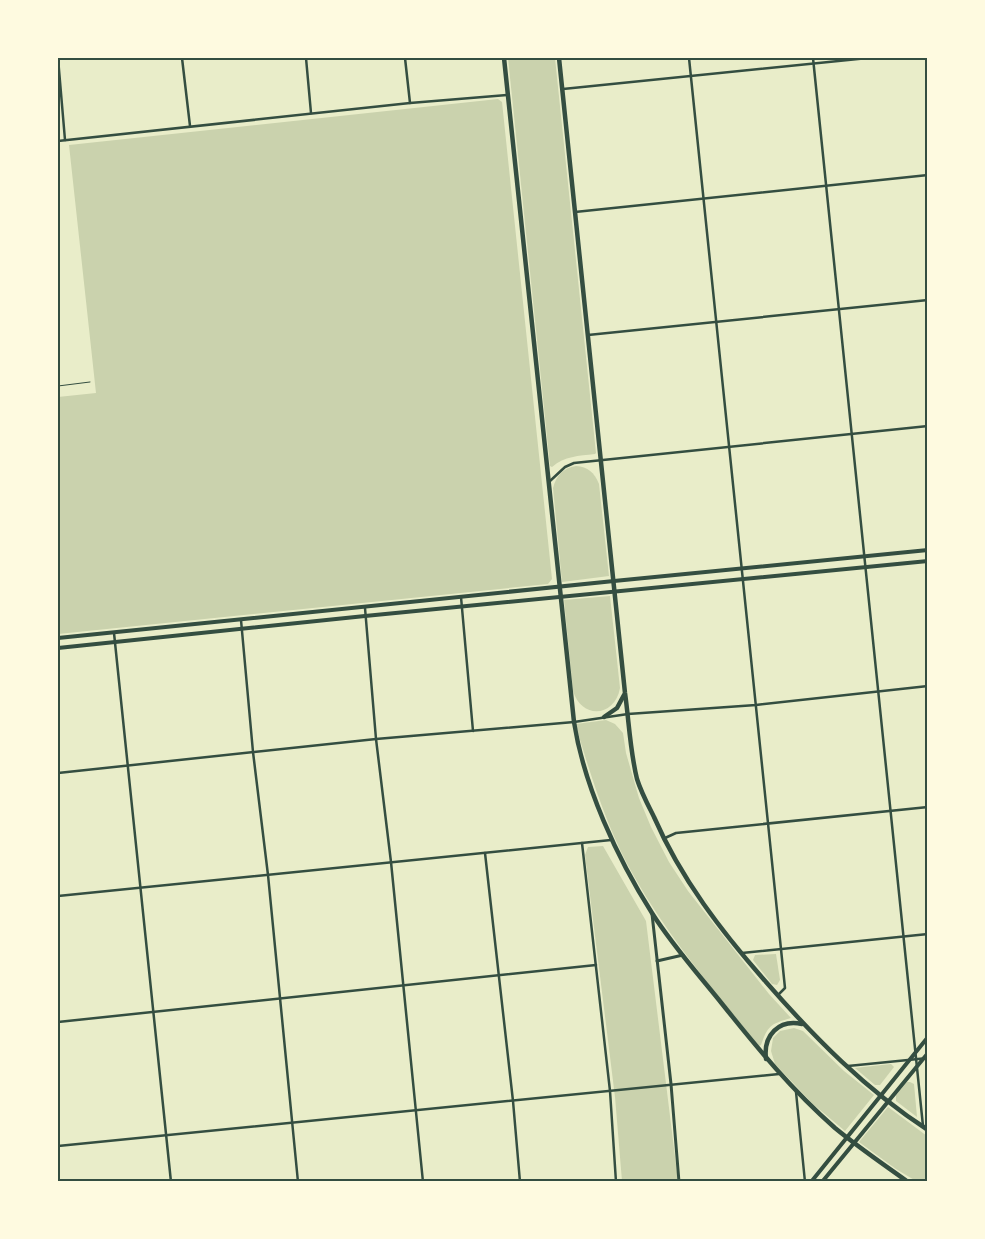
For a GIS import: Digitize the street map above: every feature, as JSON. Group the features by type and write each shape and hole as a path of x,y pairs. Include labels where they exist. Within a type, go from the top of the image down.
{"highway":[{"path":"504,58 574,722 584,766 611,840 652,914 683,955 767,1060 796,1092 847,1137 908,1182"},
{"path":"559,58 625,693 638,780 664,839 690,884 741,954 802,1024 846,1066 925,1129"},
{"path":"604,717 617,708 625,693"},
{"path":"767,1060 766,1043 774,1030 787,1023 802,1024"}],"main road":[{"path":"58,638 928,550"},
{"path":"58,648 462,606 928,561"},
{"path":"810,1182 928,1037"},
{"path":"822,1182 917,1066 926,1058 928,1053"}],"street":[{"path":"58,58 65,140"},
{"path":"182,58 190,126"},
{"path":"306,58 311,114"},
{"path":"405,58 410,103"},
{"path":"689,58 785,988 778,995"},
{"path":"814,58 903,937 925,1129"},
{"path":"562,89 868,58"},
{"path":"58,141 410,103 508,95"},
{"path":"575,212 928,175"},
{"path":"588,335 928,300"},
{"path":"548,483 565,467 574,463 928,426"},
{"path":"461,597 473,731"},
{"path":"365,608 376,739 391,862 423,1182"},
{"path":"241,620 298,1182"},
{"path":"114,633 171,1182"},
{"path":"58,773 376,739 574,722 628,714 756,705 928,686"},
{"path":"664,839 676,833 928,807"},
{"path":"58,896 611,840"},
{"path":"582,843 610,1091 616,1182"},
{"path":"486,853 520,1182"},
{"path":"652,914 671,1084 679,1182"},
{"path":"741,954 928,934"},
{"path":"657,961 683,955"},
{"path":"58,1022 596,965"},
{"path":"846,1066 926,1058"},
{"path":"58,1146 779,1074"},
{"path":"796,1092 805,1182"}],"lane":[{"path":"58,386 90,382"}],"green space":[{"path":"508,58 555,58 596,453 567,459 552,467 550,466"},
{"path":"498,99 502,102 552,579 548,584 58,634 58,397 96,393 69,145"},
{"path":"576,466 590,471 599,484 609,576 562,582 553,488 561,473"},
{"path":"610,596 620,688 617,698 612,705 598,711 583,707 573,691 564,600"},
{"path":"606,720 615,724 623,733 626,753 639,798 669,862 688,891 769,994 791,1018 771,1026 759,1046 693,964 648,900 609,826 576,724"},
{"path":"603,846 646,921 678,1181 622,1181 615,1097 585,855 588,847"},
{"path":"776,954 780,980 777,985 772,984 753,960 755,955"},
{"path":"794,1028 803,1031 844,1071 874,1095 845,1131 813,1104 775,1064 771,1051 773,1038 780,1031"},
{"path":"891,1064 894,1067 880,1085 875,1085 855,1068"},
{"path":"907,1082 914,1084 917,1117 896,1101 896,1095"},
{"path":"888,1107 927,1136 927,1181 916,1181 859,1142"}]}
